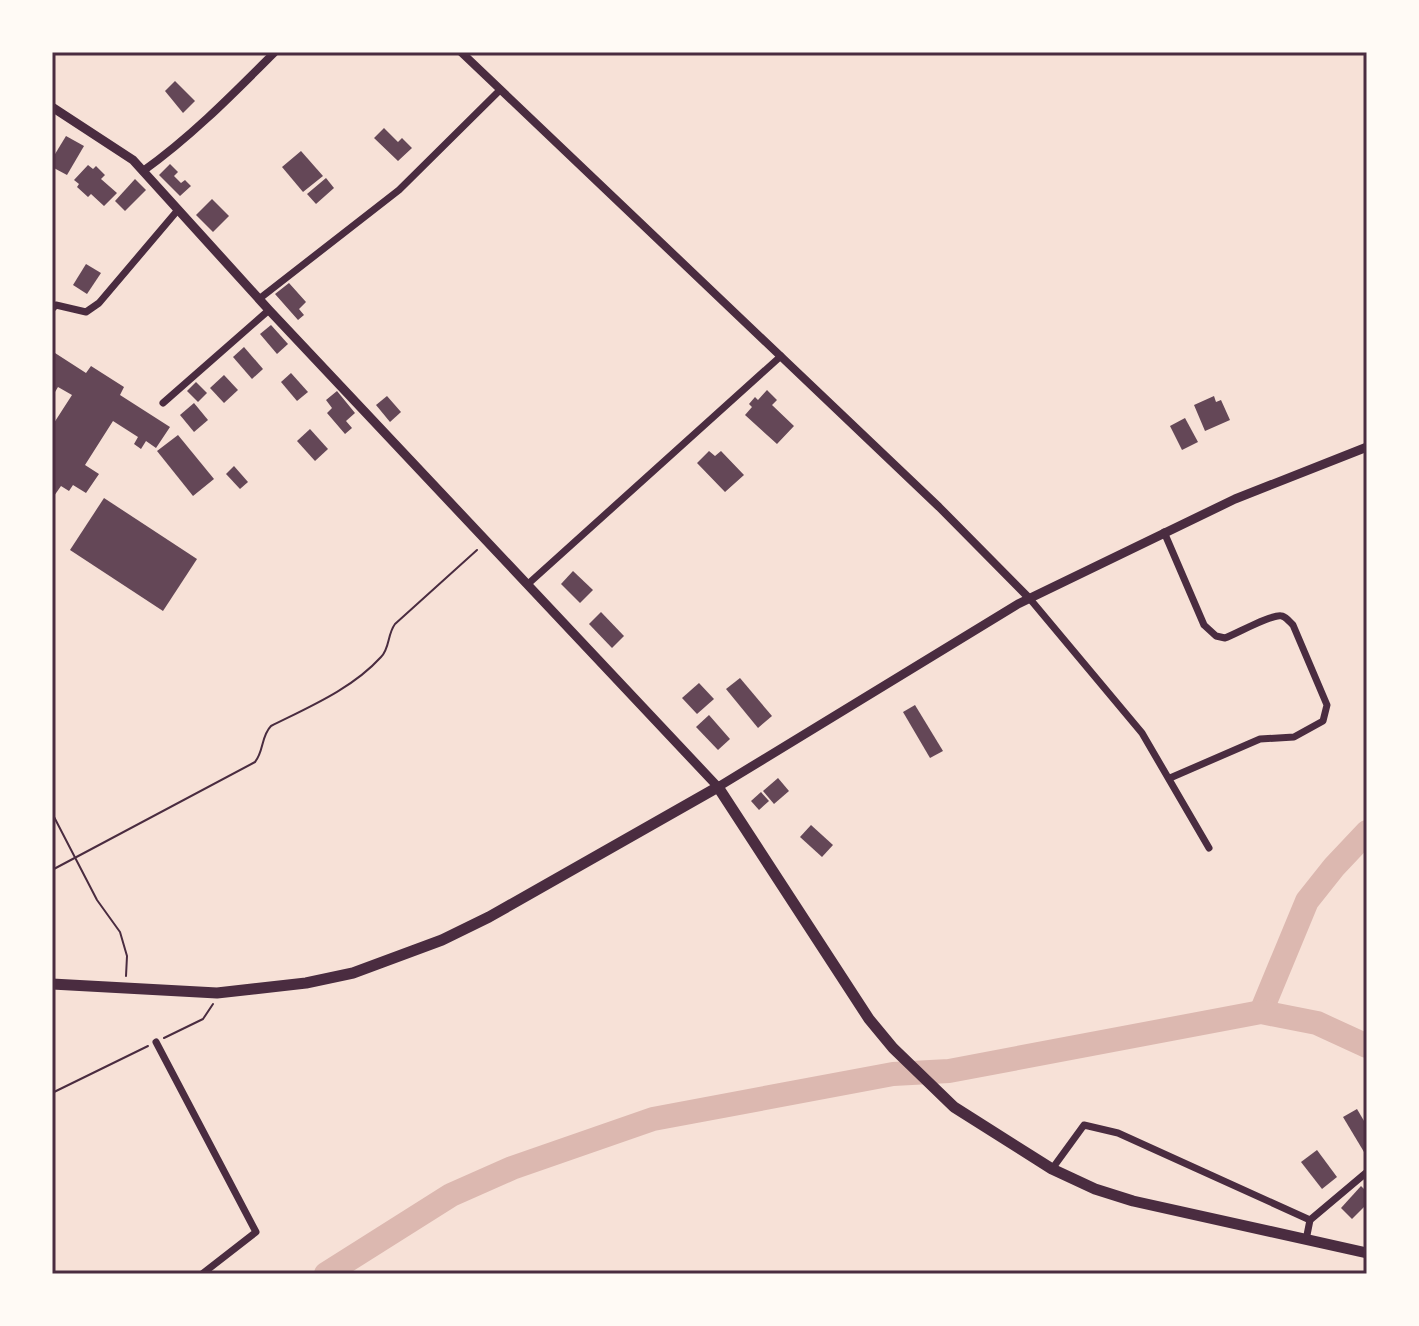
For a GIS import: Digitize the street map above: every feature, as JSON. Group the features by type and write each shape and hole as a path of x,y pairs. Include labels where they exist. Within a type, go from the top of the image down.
{"highway":[{"path":"52,984 217,993 292,985 353,973 429,945 489,917 718,787 869,1019 925,1082 954,1107 1052,1169 1095,1189 1133,1201 1367,1253"}],"main road":[{"path":"52,107 122,151 143,171 269,310 718,787 1030,599 1163,532 1295,473 1367,447"}],"street":[{"path":"143,171 241,87 275,52"},
{"path":"463,53 939,507 1030,599 1142,733 1209,848"},
{"path":"259,299 399,190 500,90"},
{"path":"52,309 56,305 86,312 99,303 177,211"},
{"path":"163,403 269,310"},
{"path":"528,584 781,356"},
{"path":"1163,532 1209,632 1225,638 1271,618 1285,617 1293,625 1327,705 1323,721 1309,731 1294,737 1260,739 1170,778"},
{"path":"156,1042 256,1232 202,1274"},
{"path":"1052,1169 1084,1125 1092,1126 1118,1133 1310,1220"},
{"path":"1306,1240 1310,1220 1367,1172"}],"path":[{"path":"52,870 255,762 262,754 266,732 271,726 333,695 381,657 395,624 487,541"},
{"path":"52,813 78,858 97,900 120,932 127,956 126,989"},
{"path":"52,1093 203,1019 212,1008 217,993"}],"building":[{"path":"175,81 195,101 183,113 165,91"},
{"path":"384,128 398,142 402,138 412,148 398,161 374,138"},
{"path":"66,136 84,146 67,175 52,167 52,159"},
{"path":"301,151 323,176 303,192 282,167"},
{"path":"170,164 178,172 174,176 181,183 185,180 191,186 180,196 159,175"},
{"path":"88,165 93,169 96,166 105,175 101,179 117,193 104,206 91,194 88,197 74,180"},
{"path":"326,178 334,188 316,204 307,194"},
{"path":"135,179 146,190 125,211 115,201"},
{"path":"212,199 229,216 213,232 196,215"},
{"path":"86,264 101,273 87,294 73,285"},
{"path":"289,283 306,302 299,309 304,315 298,320 275,294"},
{"path":"271,325 288,344 277,354 260,334"},
{"path":"244,347 263,369 252,379 233,357"},
{"path":"55,353 86,373 91,366 124,387 120,395 170,427 156,448 146,441 141,449 134,444 138,437 113,421 85,465 99,474 86,493 73,485 69,491 61,486 54,496 52,494 52,426 72,395 58,387 52,397 52,357"},
{"path":"291,373 308,392 297,401 281,382"},
{"path":"224,375 238,390 224,403 210,388"},
{"path":"196,382 207,393 198,402 187,391"},
{"path":"767,390 777,400 772,405 794,426 777,444 745,415 755,397 758,400"},
{"path":"337,391 355,413 346,421 352,428 345,434 327,413 332,408 326,400"},
{"path":"387,396 401,412 390,422 376,405"},
{"path":"1214,396 1216,402 1221,400 1230,420 1205,431 1194,405"},
{"path":"194,403 208,420 194,432 180,415"},
{"path":"1185,418 1198,442 1182,450 1170,426"},
{"path":"310,429 328,449 315,461 297,441"},
{"path":"178,435 214,479 193,496 157,451"},
{"path":"709,451 715,456 721,451 744,475 725,492 697,463"},
{"path":"234,466 248,482 240,489 226,474"},
{"path":"104,498 197,559 163,611 70,550"},
{"path":"573,571 593,590 580,603 561,584"},
{"path":"601,612 624,636 612,648 589,624"},
{"path":"740,678 772,716 758,728 726,689"},
{"path":"699,683 714,699 697,714 682,698"},
{"path":"915,705 943,751 930,758 903,712"},
{"path":"709,715 730,739 718,750 696,727"},
{"path":"778,778 789,791 774,804 763,791"},
{"path":"761,792 769,801 759,810 751,801"},
{"path":"811,825 833,845 822,857 800,837"},
{"path":"1357,1109 1367,1126 1367,1150 1364,1152 1343,1117"},
{"path":"1317,1150 1337,1177 1322,1189 1301,1162"},
{"path":"1361,1186 1367,1192 1367,1204 1352,1219 1341,1208"}],"waterway":[{"path":"1261,1012 1307,901 1367,832"},
{"path":"326,1274 451,1195 512,1168 653,1119 893,1074 949,1071 1261,1012 1317,1023 1367,1046"}]}
